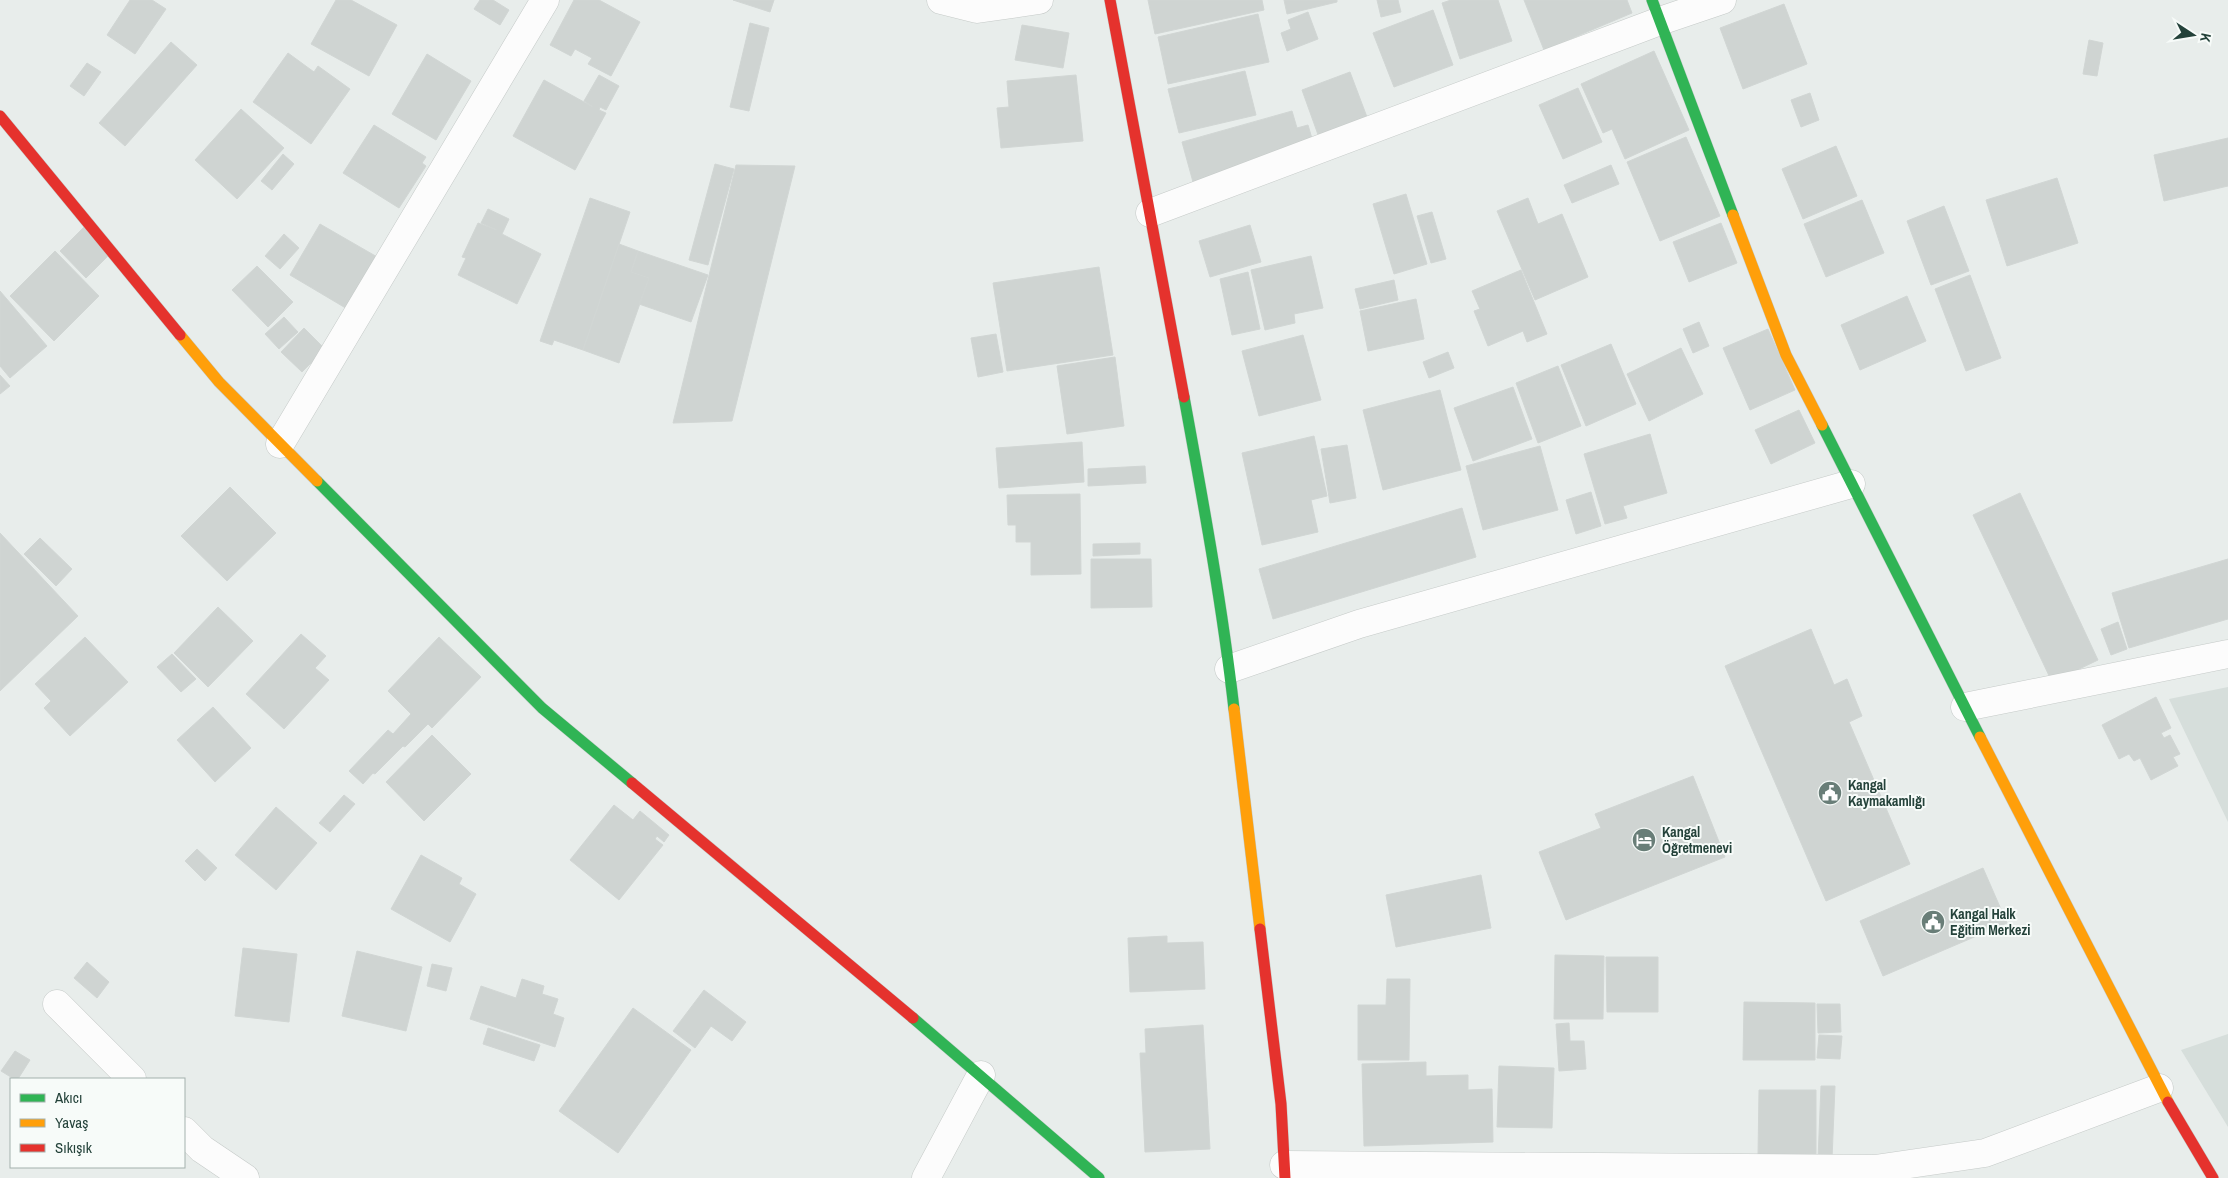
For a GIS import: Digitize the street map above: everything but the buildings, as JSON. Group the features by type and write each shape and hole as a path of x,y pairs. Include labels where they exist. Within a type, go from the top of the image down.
{"street":[{"path":"280,444 545,0"},
{"path":"941,0 978,9 1039,0"},
{"path":"1110,0 1206,515 1229,669 1281,1104 1284,1171 1876,1173 1985,1153 2160,1088"},
{"path":"1150,213 1656,10 1722,0"},
{"path":"1656,10 1786,355 2160,1088 2213,1178"},
{"path":"0,116 219,382 542,708 981,1075 1100,1178"},
{"path":"1229,669 1359,624 1851,484"},
{"path":"1965,707 2228,654"},
{"path":"57,1004 131,1078"},
{"path":"926,1178 981,1075"},
{"path":"185,1132 202,1149 245,1178"}],"shaded area":[{"path":"2228,687 2228,822 2169,699"},
{"path":"2228,1034 2228,1127 2181,1050"}],"traffic: fast":[{"path":"1652,0 1733,215"},
{"path":"1184,397 1218,592 1234,709"},
{"path":"1822,425 1980,737"},
{"path":"317,481 542,708 632,783"},
{"path":"913,1018 1099,1178"}],"traffic: slow":[{"path":"1733,215 1786,355 1822,425"},
{"path":"180,335 219,382 317,481"},
{"path":"1234,709 1260,929"},
{"path":"1980,737 2168,1102"}],"traffic: jam":[{"path":"1110,0 1184,397"},
{"path":"0,116 180,335"},
{"path":"632,783 913,1018"},
{"path":"1260,929 1281,1104 1285,1178"},
{"path":"2168,1102 2213,1178"}],"place":[{"name":"Kangal Kaymakamlığı","path":"1830,793"},
{"name":"Kangal Öğretmenevi","path":"1644,840"},
{"name":"Kangal Halk Eğitim Merkezi","path":"1933,922"}]}
